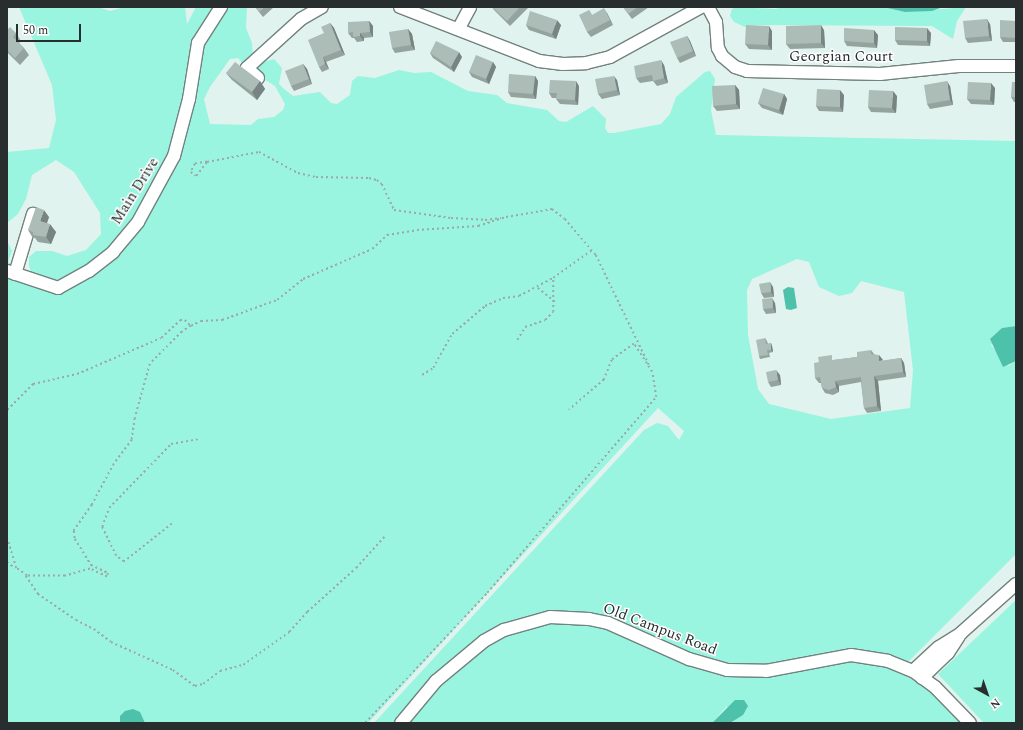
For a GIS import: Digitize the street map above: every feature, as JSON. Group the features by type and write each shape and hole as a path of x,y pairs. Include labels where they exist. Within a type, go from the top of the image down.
{"street":[{"name":"Main Drive","path":"11,272 58,288 89,271 107,257 138,222 174,156 189,99 198,43 220,7"},
{"path":"258,78 247,68 264,51 282,39 306,16 322,7"},
{"path":"400,7 459,28 539,61 563,64 586,63 610,57 701,7"},
{"path":"459,28 470,7"},
{"name":"Georgian Court","path":"708,7 716,22 718,48 722,56 736,67 747,71 880,74 959,66 1016,66"},
{"path":"11,272 33,214"},
{"path":"918,674 948,653 961,633 1016,584"},
{"name":"Old Campus Road","path":"401,723 436,681 484,641 504,630 550,617 589,619 608,623 689,659 727,670 766,671 851,655 888,661 918,674 970,723"}],"path":[{"path":"207,162 196,176 191,172 195,164 259,152 298,173 316,177 369,178 377,180 382,184 394,210 451,218 485,220 552,210 565,219 592,250 652,372 656,397 486,593 365,723"},
{"path":"27,576 64,576 90,570 107,577 108,573 91,565 75,539 74,531 92,505 114,464 132,440 135,418 150,364 182,332 201,321 222,320 277,300 303,279 372,250 387,235 417,230 478,226 505,217"},
{"path":"422,375 433,368 452,334 485,306 503,298 520,296 553,278 592,250"},
{"path":"516,340 525,327 545,320 554,312 555,302 553,278"},
{"path":"537,287 555,302"},
{"path":"7,410 33,384 77,374 134,350 161,338 180,320 185,320 191,326"},
{"path":"569,410 604,380 612,360 634,344 652,372"},
{"path":"172,524 124,562 116,556 102,527 109,508 171,444 200,439"},
{"path":"7,562 27,576 38,594 76,620 94,629 111,642 173,670 195,686 203,684 220,671 243,665 289,632 307,612 356,568 385,536"},
{"path":"7,538 16,568"}],"shaded area":[{"path":"19,7 98,7 110,11 125,7 185,7 187,24 196,7 247,7 246,28 252,43 253,57 243,64 238,58 230,59 210,87 204,99 210,124 251,125 258,119 274,117 283,110 285,104 275,86 259,76 255,64 274,59 282,68 279,84 293,96 320,92 331,103 337,104 350,95 352,81 358,76 375,78 399,70 414,73 431,72 468,91 497,95 507,103 547,110 559,121 566,122 593,106 606,119 605,128 608,133 614,133 661,124 670,114 676,97 705,72 710,71 715,79 711,110 716,135 1016,141 1016,326 1002,328 991,345 1008,366 1016,361 1016,554 907,663 873,652 852,651 748,667 714,663 589,615 501,627 397,723 374,723 644,430 657,423 668,426 679,440 684,431 658,408 368,723 7,723 7,241 12,251 8,262 32,275 29,266 29,257 36,251 52,251 67,256 86,250 101,234 100,213 74,172 56,160 32,175 26,199 18,214 7,223 7,152 49,148 56,120 52,85","holes":["797,259 809,262 819,287 839,296 852,293 861,281 904,292 913,370 910,408 831,419 769,404 758,389 748,335 747,290 752,279"]},
{"path":"736,7 775,9 786,7 883,7 905,12 966,7 957,21 953,39 932,26 756,25 745,27 734,22 730,16 732,9"},
{"path":"883,7 943,7 932,11 905,12"},
{"path":"788,287 794,288 797,308 791,310 786,309 783,290"},
{"path":"1016,326 1016,361 1003,367 990,339 1002,328"},
{"path":"1016,600 1016,723 984,723 938,674"},
{"path":"550,623 587,624 608,629 710,672 731,676 767,676 853,661 871,662 909,675 935,694 961,723 730,723 734,721 727,706 712,723 409,723 439,687 487,646 508,635"},
{"path":"735,700 744,700 748,706 743,715 730,723 712,723"},
{"path":"133,709 140,712 145,723 120,723 120,716 125,711"}],"building":[{"path":"256,7 265,7 259,12"},
{"path":"492,7 520,7 507,21"},
{"path":"623,7 638,7 628,14"},
{"path":"604,8 610,20 587,32 579,15 589,10 592,15"},
{"path":"530,11 557,20 552,34 526,25"},
{"path":"987,19 989,36 965,38 963,21"},
{"path":"1000,20 1016,21 1016,38 1000,37"},
{"path":"369,21 370,32 360,33 360,36 353,37 353,32 348,33 348,22"},
{"path":"330,23 341,50 323,57 325,64 319,67 308,40 324,33 321,27"},
{"path":"746,25 769,26 768,45 745,44"},
{"path":"821,25 821,43 786,44 786,26"},
{"path":"10,27 16,33 13,37 24,48 15,58 7,50 7,30"},
{"path":"895,27 927,28 927,41 895,40"},
{"path":"844,28 874,30 874,43 844,41"},
{"path":"408,29 411,45 392,48 389,32"},
{"path":"687,36 693,51 677,58 670,42"},
{"path":"436,41 459,52 451,67 430,53"},
{"path":"476,55 493,62 486,79 469,72"},
{"path":"661,60 664,78 653,81 652,75 636,78 634,66"},
{"path":"235,62 260,81 252,92 226,73"},
{"path":"303,64 309,79 291,86 285,71"},
{"path":"509,74 535,76 533,94 508,92"},
{"path":"614,76 617,90 598,94 595,79"},
{"path":"550,80 576,81 575,100 556,99 557,93 549,93"},
{"path":"947,81 950,100 927,104 924,85"},
{"path":"968,82 991,83 990,100 967,99"},
{"path":"1012,82 1016,82 1016,97 1011,97"},
{"path":"735,85 736,104 713,106 712,86"},
{"path":"763,88 784,94 779,110 758,103"},
{"path":"817,89 840,90 840,107 816,106"},
{"path":"869,90 893,91 892,108 868,107"},
{"path":"36,207 44,210 40,221 50,224 46,237 33,235 33,232 28,230"},
{"path":"770,282 771,292 761,293 759,284"},
{"path":"772,298 773,308 763,309 762,299"},
{"path":"765,338 766,344 771,343 771,350 767,350 768,355 759,356 756,340"},
{"path":"871,350 871,354 879,355 879,361 901,358 903,372 874,376 877,406 864,408 861,377 835,381 836,387 829,390 822,388 820,377 815,378 814,363 819,362 818,357 832,355 832,360 857,357 857,352"},
{"path":"776,370 778,380 768,382 766,372"}]}
